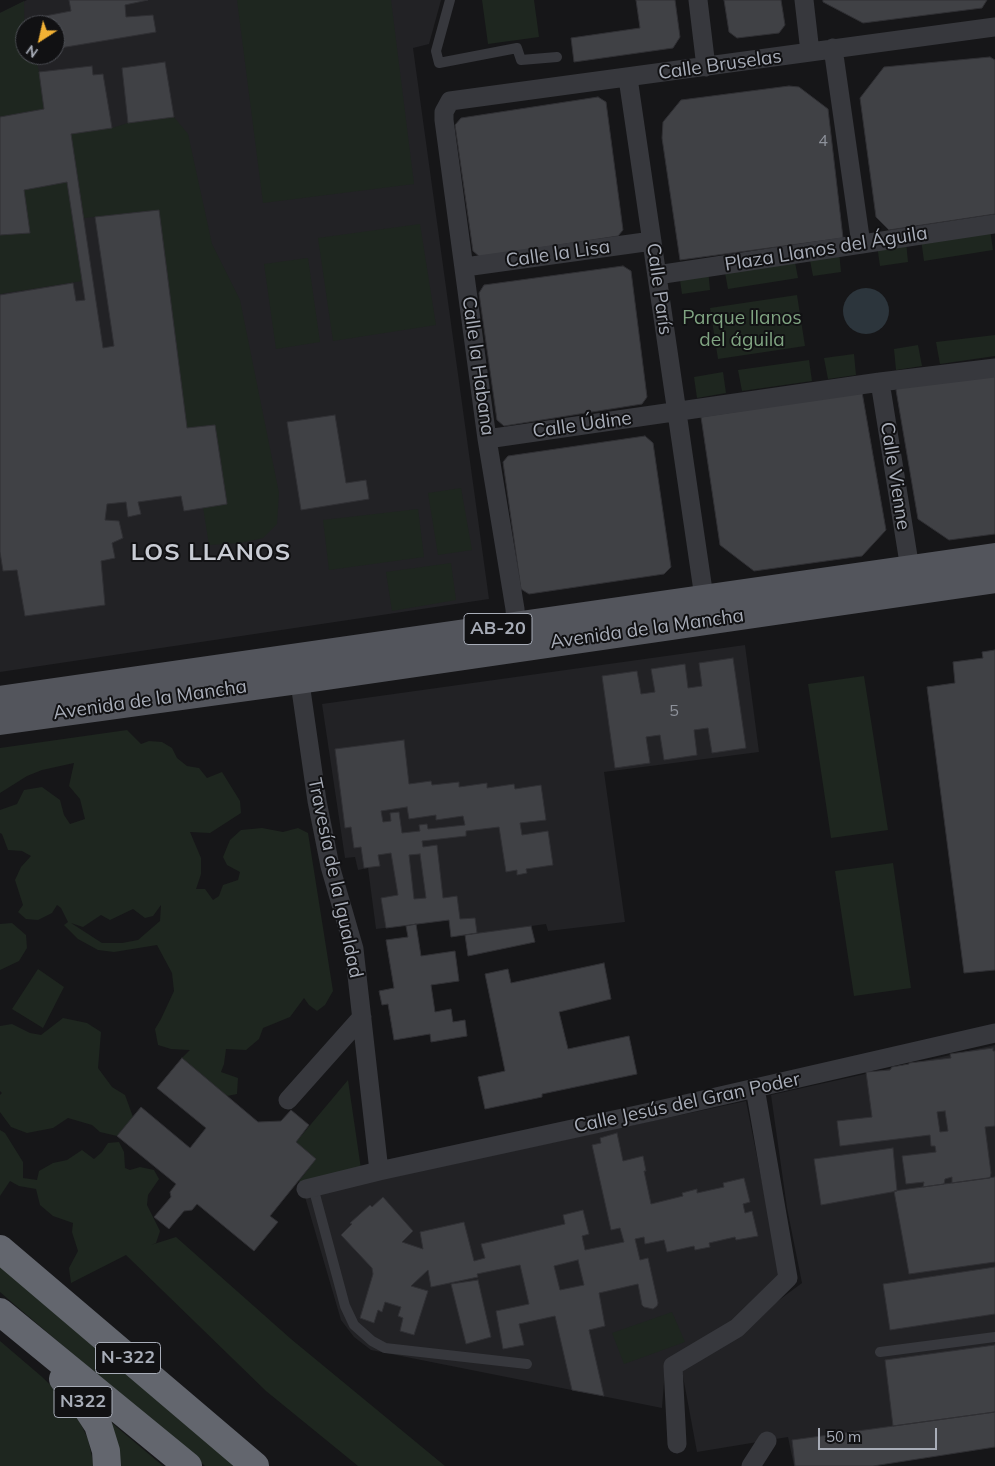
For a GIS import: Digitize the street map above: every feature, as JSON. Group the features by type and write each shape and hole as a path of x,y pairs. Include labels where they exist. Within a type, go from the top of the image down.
{"highway":[{"name":"N-322","path":"0,1249 255,1466"},
{"name":"N-322","path":"0,1312 188,1466"},
{"name":"N322","path":"42,1347 98,1425 106,1451 107,1466"}],"main road":[{"name":"Avenida de la Mancha","path":"0,721 297,669 516,626 706,609 906,577 995,557"},
{"name":"Avenida de la Mancha","path":"906,577 995,579"},
{"name":"Avenida de la Mancha","path":"0,700 297,669 659,627 706,609"}],"street":[{"path":"698,0 706,67"},
{"path":"804,0 810,52"},
{"name":"Calle Bruselas","path":"447,106 450,101 458,99 628,78 995,27"},
{"path":"833,48 862,244"},
{"name":"Calle París","path":"628,78 706,609"},
{"name":"Calle la Habana","path":"447,106 444,112 444,120 487,439 514,601 516,626"},
{"name":"Plaza Llanos del Águila","path":"657,275 995,224"},
{"name":"Calle la Lisa","path":"465,267 652,241"},
{"path":"677,411 880,382 995,368"},
{"name":"Calle Vienne","path":"880,382 906,577"},
{"name":"Calle Údine","path":"487,439 677,411"},
{"name":"Travesía de la Igualdad","path":"297,669 317,801 330,866 354,949 379,1171"},
{"path":"288,1100 362,1017"},
{"name":"Calle Jesús del Gran Poder","path":"379,1171 995,1033"},
{"path":"677,1444 673,1366 737,1328 788,1278 755,1088"},
{"path":"309,1188 379,1171"},
{"path":"751,1466 767,1440"}],"lane":[{"path":"450,0 436,51 439,63 517,48 521,60 557,57"},
{"path":"309,1188 345,1306 354,1325 372,1341 386,1348 527,1364"},
{"path":"880,1352 995,1337"}],"shaded area":[{"path":"27,0 441,0 429,44 413,48 489,599 0,672 0,13"},
{"path":"861,288 871,288 883,294 888,302 888,320 883,328 875,333 861,334 853,331 846,324 843,316 843,306 846,298 853,291"},
{"path":"745,645 759,752 604,772 625,922 548,931 546,924 451,937 449,920 376,929 368,868 358,870 355,857 345,858 322,704"},
{"path":"995,1045 995,1447 873,1466 794,1466 788,1437 697,1452 682,1371 745,1331 775,1303 802,1283 787,1208 771,1095"},
{"path":"746,1101 781,1278 743,1317 665,1370 662,1408 371,1350 354,1337 341,1320 305,1197 339,1188"}],"green space":[{"path":"237,0 391,0 414,184 263,203"},
{"path":"482,0 534,0 539,37 488,44"},
{"path":"24,1 24,15 15,15 15,65 37,65 44,109 0,117 0,13"},
{"path":"174,117 188,134 212,244 240,300 279,493 277,524 263,538 241,543 209,545 203,507 227,503 215,425 187,428 159,210 84,218 71,134 112,128 128,123"},
{"path":"67,182 82,281 0,294 0,235 7,234 24,190"},
{"path":"420,224 436,325 333,341 318,238"},
{"path":"990,229 993,250 924,261 921,239"},
{"path":"906,241 908,262 880,266 877,245"},
{"path":"839,251 841,272 813,276 809,255"},
{"path":"794,257 798,278 728,289 724,267"},
{"path":"308,258 320,342 276,349 264,264"},
{"path":"708,269 710,290 682,294 679,273"},
{"name":"Parque llanos del águila","path":"797,295 805,346 718,359 710,308"},
{"path":"995,335 995,356 940,364 936,342"},
{"path":"918,345 922,366 896,370 894,349"},
{"path":"854,354 856,375 828,379 824,358"},
{"path":"809,360 812,381 742,391 738,370"},
{"path":"723,372 726,393 697,398 694,377"},
{"path":"461,488 472,550 438,555 428,493"},
{"path":"418,509 424,557 329,570 323,520"},
{"path":"451,563 456,600 392,611 386,572"},
{"path":"864,676 888,830 831,838 808,684"},
{"path":"127,730 141,744 149,741 162,742 172,748 177,758 187,766 199,768 207,778 222,772 240,801 241,813 210,833 190,832 201,858 201,874 196,889 205,889 213,900 219,896 223,885 238,880 240,872 227,865 223,857 230,840 241,830 262,828 283,832 298,828 308,833 333,991 325,1005 317,1011 304,998 290,1017 263,1028 259,1039 246,1050 226,1049 221,1072 238,1078 237,1094 227,1096 182,1058 190,1050 171,1049 158,1045 155,1029 174,991 172,973 157,945 114,952 98,950 78,939 64,925 68,922 61,908 57,905 52,913 38,920 26,919 18,912 23,905 15,880 21,867 31,856 22,851 8,850 0,833 0,810 17,804 24,790 42,787 60,800 64,815 70,824 85,819 80,799 69,786 74,763 42,770 27,776 0,793 0,748","holes":["161,905 160,921 138,940 122,943 102,943 71,923 83,927 101,915 110,920 133,909 145,918 153,916"]},
{"path":"893,863 911,988 854,996 835,871"},
{"path":"12,923 26,935 27,948 19,961 0,970 0,924"},
{"path":"38,969 64,987 43,1028 12,1009"},
{"path":"63,1018 87,1023 101,1032 98,1068 112,1087 125,1095 133,1117 117,1136 100,1132 92,1125 68,1118 53,1128 27,1133 11,1127 0,1112 0,1095 2,1093 0,1091 0,1026 12,1024 30,1033 41,1035"},
{"path":"348,1080 361,1169 300,1185 299,1181 316,1159 296,1142"},
{"path":"0,1130 5,1133 23,1162 23,1178 37,1180 39,1171 53,1163 67,1160 82,1150 94,1159 108,1143 119,1142 124,1152 125,1168 130,1170 140,1167 154,1170 159,1179 148,1195 147,1205 160,1231 156,1243 151,1245 176,1237 291,1339 445,1466 358,1466 266,1391 126,1255 71,1283 69,1268 78,1251 72,1232 73,1223 53,1216 40,1205 36,1189 19,1186 10,1181 0,1196"},
{"path":"0,1260 241,1466 205,1466 15,1305 0,1292"},
{"path":"672,1312 685,1342 624,1364 612,1333"},
{"path":"0,1341 64,1398 78,1418 88,1439 94,1466 0,1466"},
{"path":"106,1418 163,1466 118,1466"}],"building":[{"path":"69,0 148,0 125,5 126,17 153,15 156,32 65,47 65,15 50,15 71,11"},
{"path":"636,0 675,0 680,37 673,48 574,62 571,38 640,28"},
{"path":"724,0 781,0 785,25 779,33 737,38 729,32"},
{"path":"823,0 987,0 982,8 863,23 823,2"},
{"path":"990,57 995,60 995,214 889,230 876,217 860,98 884,67"},
{"path":"165,62 174,117 128,123 122,68"},
{"path":"92,66 93,75 103,74 112,128 71,134 103,348 114,346 95,217 159,210 187,428 215,425 227,504 184,511 181,496 138,502 141,514 128,517 126,502 107,504 105,520 119,521 123,538 112,543 115,558 101,561 105,605 25,616 17,570 3,571 0,552 0,295 73,283 76,301 85,300 67,182 24,190 30,233 0,235 0,117 44,109 39,72"},
{"path":"789,86 799,87 828,109 843,238 680,260 662,138 663,122 681,100"},
{"path":"598,97 606,102 623,230 618,236 480,257 473,251 455,125 461,118"},
{"path":"623,266 631,271 647,397 642,404 504,426 497,420 479,293 484,285"},
{"path":"995,373 995,534 949,540 918,519 896,390 901,384"},
{"path":"862,392 886,530 862,556 754,571 720,545 701,417"},
{"path":"335,415 346,483 366,480 369,499 301,510 287,422"},
{"path":"645,436 653,443 671,567 664,574 529,594 521,589 503,462 508,456"},
{"path":"995,650 995,970 964,973 927,687 955,683 953,662 983,658 982,652"},
{"path":"733,658 746,748 712,753 708,728 694,730 697,755 664,760 660,735 646,737 650,763 615,768 602,676 637,671 641,694 655,692 651,669 685,664 688,688 702,686 699,663"},
{"path":"404,740 409,784 431,781 432,785 459,782 459,787 487,783 487,788 514,784 515,789 541,785 546,820 520,823 522,835 548,831 553,865 526,869 527,873 517,875 517,870 506,872 499,827 466,831 466,836 422,841 423,847 437,845 443,898 457,896 460,919 475,918 477,933 451,937 449,920 386,928 381,898 398,895 391,853 378,855 380,866 364,868 361,847 354,848 351,827 345,828 335,749","holes":["407,807 409,819 436,815 436,820 463,816 465,825 428,829 427,824 419,825 420,831 402,833 399,812 390,813 391,821 383,822 381,811","420,854 426,898 414,899 409,855"]},
{"path":"416,924 421,956 455,951 459,981 431,985 435,1012 451,1009 453,1022 465,1020 467,1036 431,1042 430,1034 394,1040 388,1004 382,1005 379,991 394,988 386,940 408,937 406,926"},
{"path":"531,926 535,942 468,956 465,935"},
{"path":"604,963 611,999 559,1012 568,1049 629,1036 637,1074 542,1094 542,1097 485,1109 478,1077 505,1071 485,974 508,969 511,983"},
{"path":"993,1048 993,1051 995,1051 995,1126 985,1127 990,1178 952,1183 952,1177 945,1179 944,1184 923,1187 924,1182 906,1184 902,1156 936,1152 935,1146 931,1146 930,1135 840,1146 837,1121 872,1117 866,1072 890,1070 892,1067 909,1063 951,1058 950,1054","holes":["945,1111 948,1131 940,1132 937,1112"]},
{"path":"182,1058 258,1122 281,1121 291,1110 309,1125 296,1142 316,1159 270,1216 278,1222 254,1251 197,1204 192,1210 184,1211 169,1229 154,1217 171,1197 170,1192 176,1184 117,1136 141,1107 190,1148 206,1128 157,1088"},
{"path":"617,1133 623,1161 643,1156 651,1204 683,1196 682,1193 697,1189 697,1193 724,1187 723,1183 744,1178 750,1202 743,1204 745,1213 752,1211 758,1236 736,1240 735,1237 709,1243 710,1247 695,1250 694,1246 667,1252 664,1240 645,1244 644,1237 635,1239 640,1260 648,1258 658,1303 653,1309 644,1307 638,1284 599,1293 605,1326 589,1330 604,1396 572,1390 555,1316 519,1324 524,1345 503,1349 496,1311 529,1304 520,1265 477,1274 478,1277 431,1287 428,1270 411,1286 428,1291 414,1335 400,1331 403,1318 398,1316 401,1307 385,1302 382,1312 378,1310 374,1323 360,1318 373,1274 372,1268 341,1235 352,1224 350,1223 370,1205 372,1207 383,1197 413,1231 402,1242 423,1249 420,1232 464,1222 474,1261 485,1258 481,1244 565,1224 563,1215 583,1210 589,1234 582,1236 585,1250 624,1242 620,1228 611,1230 592,1145 601,1143 600,1138","holes":["578,1260 584,1285 560,1290 554,1266"]},
{"path":"893,1148 897,1191 821,1205 814,1159"},
{"path":"995,1177 995,1262 909,1274 894,1191"},
{"path":"995,1267 995,1314 890,1330 883,1284"},
{"path":"478,1280 491,1337 466,1344 451,1284"},
{"path":"995,1345 995,1412 893,1426 885,1360"},
{"path":"995,1412 995,1447 873,1466 795,1466 792,1440"}],"district":[{"name":"LOS LLANOS","path":"211,553"}]}
